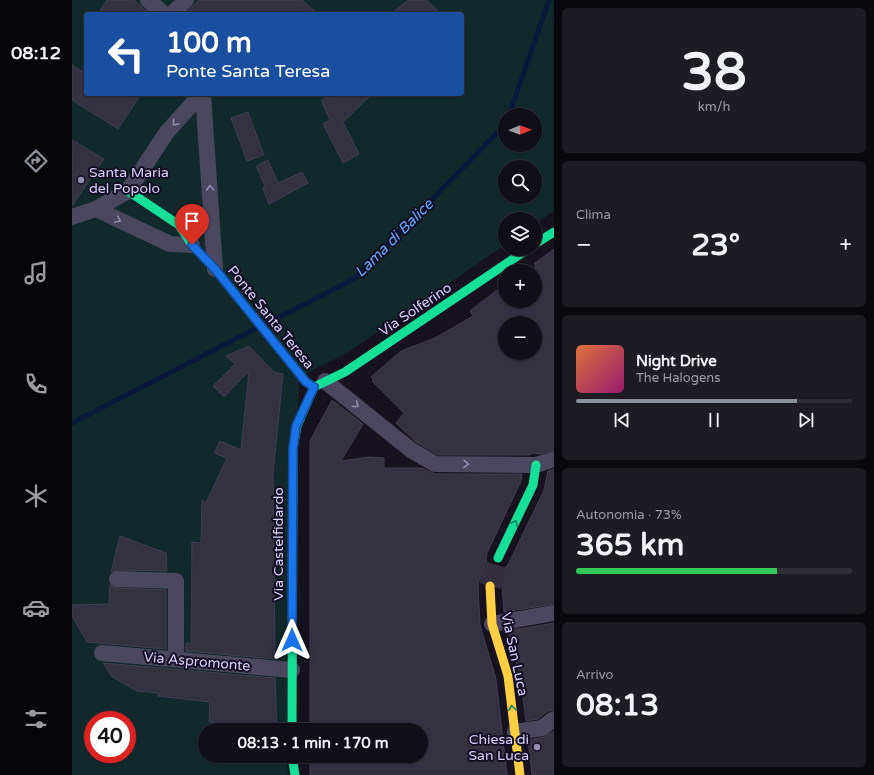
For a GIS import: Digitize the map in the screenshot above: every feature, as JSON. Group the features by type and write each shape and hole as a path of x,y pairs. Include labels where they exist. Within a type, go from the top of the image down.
{"street":[{"path":"148,0 162,12"},
{"path":"174,12 186,0"},
{"path":"72,217 96,209 128,191 167,132 200,96"},
{"path":"202,96 215,269"},
{"name":"Ponte Santa Teresa","path":"128,191 179,225 192,245 215,269 306,382 320,384"},
{"path":"96,209 170,244 192,245"},
{"path":"542,240 554,232"},
{"name":"Via Solferino","path":"320,384 346,372 518,256"},
{"path":"320,384 411,450 435,464 536,465 554,459"},
{"name":"Via Castelfidardo","path":"292,723 293,449 296,426 320,384"},
{"path":"498,558 533,485 536,465"},
{"path":"116,579 176,581 176,660"},
{"name":"Via San Luca","path":"490,586 492,624 508,676 520,775"},
{"path":"492,624 554,613"},
{"name":"Via Aspromonte","path":"102,652 292,670"},
{"path":"515,732 542,728 554,719"},
{"path":"293,763 295,775"}],"green space":[{"path":"72,0 554,0 554,211 542,219 542,212 498,212 498,250 345,354 299,377 287,723 198,723 198,763 287,763 288,775 72,775"}],"building":[{"path":"107,0 134,0 148,12 99,12"},
{"path":"199,0 302,0 316,12 187,12"},
{"path":"408,0 427,0 438,12 393,12"},
{"path":"72,65 84,73 84,96 140,96 118,129 72,100"},
{"path":"332,96 370,96 343,122 359,154 343,163 323,124 330,120 321,100"},
{"path":"248,112 264,155 247,161 231,118"},
{"name":"Santa Maria del Popolo","path":"72,140 104,159 72,206"},
{"path":"268,160 278,183 302,172 308,183 269,204 263,188 265,186 256,166"},
{"path":"554,249 554,450 540,454 532,453 529,455 438,455 416,442 396,423 404,413 372,381 374,380 371,377 401,351 435,338 473,316 470,311 498,289 498,308 542,308 542,264 535,264"},
{"path":"249,346 274,372 283,374 273,473 275,659 186,651 186,643 191,643 192,542 201,543 202,500 206,503 227,458 214,453 220,441 241,450 249,371 224,397 213,386 235,364 226,356"},
{"path":"332,400 363,424 341,461 369,457 384,458 384,468 422,468 435,474 522,474 521,481 487,553 486,559 488,565 493,569 499,570 505,568 509,563 544,490 548,471 554,469 554,604 504,612 502,585 500,579 495,575 484,575 479,580 478,586 480,625 496,679 507,775 310,775 310,763 428,763 428,723 310,723 310,441"},
{"path":"120,536 166,553 167,571 117,570 111,572"},
{"path":"110,585 117,588 166,590 166,649 87,642 72,616 72,605 109,604"},
{"path":"554,623 554,710 548,711 538,719 526,721 520,674 507,631"},
{"path":"103,663 275,678 277,723 209,722 210,702 158,696 158,693 137,691 111,676"},
{"name":"Chiesa di San Luca","path":"554,731 554,775 532,775 528,740 544,737"}],"waterway":[{"name":"Lama di Balice","path":"511,108 549,0"},
{"name":"Lama di Balice","path":"266,324 354,279 498,132"},
{"name":"Lama di Balice","path":"72,423 257,328"}],"tunnel":[{"path":"490,586 498,558"}],"traffic: fast":[{"path":"128,191 179,225 192,245 215,269 306,382 314,387"},
{"path":"542,240 554,232"},
{"path":"314,387 345,372 518,256"},
{"path":"292,723 293,449 297,426 314,387"},
{"path":"498,558 533,485 536,465"},
{"path":"293,763 295,775"}],"traffic: slow":[{"path":"490,586 492,624 508,676 520,775"}],"place":[{"name":"Santa Maria del Popolo","path":"81,180"},
{"name":"Chiesa di San Luca","path":"537,747"}],"route":[{"path":"192,245 215,269 306,382 314,387 296,426 293,449 292,640"}]}
